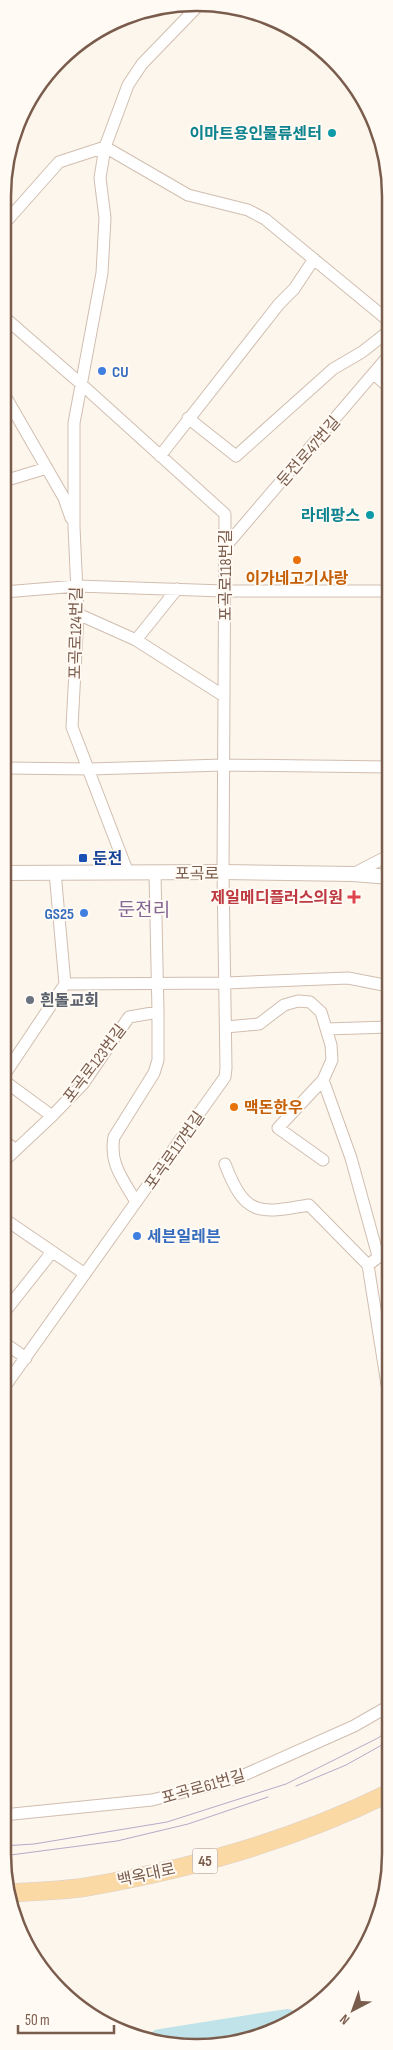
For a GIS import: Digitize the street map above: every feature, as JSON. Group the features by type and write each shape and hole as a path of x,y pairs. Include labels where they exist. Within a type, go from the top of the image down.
{"main road":[{"name":"백옥대로","path":"16,1893 84,1887 203,1862 265,1845 322,1823 382,1796"}],"street":[{"name":"포곡로124번길","path":"128,874 90,769 72,727 78,614 74,527 74,423 102,273 105,218 100,178 105,147 128,85 142,64 193,11"},
{"path":"11,216 59,162 105,147 188,195 248,210 265,219 382,315"},
{"path":"160,456 188,418 279,304 294,288 314,259"},
{"name":"포곡로118번길","path":"11,323 225,514 223,872"},
{"path":"188,418 236,456 333,369 362,352 382,336"},
{"name":"둔전로47번길","path":"225,547 382,364"},
{"path":"374,374 382,381"},
{"path":"11,406 64,498 74,527"},
{"path":"11,479 47,468"},
{"path":"11,591 77,586 224,591 382,591"},
{"path":"136,640 177,589"},
{"path":"78,614 136,640 224,696"},
{"path":"11,768 90,769 223,765 382,767"},
{"path":"353,874 382,859"},
{"path":"11,1067 65,984 55,872"},
{"name":"포곡로","path":"11,873 128,874 223,872 353,874 382,876"},
{"name":"포곡로117번길","path":"11,1378 225,1077 226,982 223,872"},
{"path":"136,1202 113,1160 112,1149 114,1137 154,1073 158,1060 155,873"},
{"path":"65,984 348,978 382,984"},
{"path":"226,1028 259,1024 270,1018 284,1005 298,1001 310,1002 321,1012 331,1045 332,1060 323,1080 278,1128 323,1160"},
{"name":"포곡로123번길","path":"11,1155 83,1084 129,1017 158,1012"},
{"path":"326,1029 382,1027"},
{"path":"323,1080 351,1158 378,1256"},
{"path":"11,1085 52,1116"},
{"path":"11,1146 16,1150"},
{"path":"225,1164 235,1189 245,1200 259,1210 272,1212 309,1205 368,1265 382,1353"},
{"path":"11,1224 86,1274"},
{"path":"11,1304 52,1252"},
{"path":"368,1265 382,1253"},
{"path":"11,1348 26,1358"},
{"name":"포곡로61번길","path":"11,1814 152,1800 235,1779 354,1726 382,1710"}],"waterway":[{"path":"181,2038 270,2024"}],"tram line":[{"path":"11,1845 34,1844 167,1822 286,1784 382,1735"},
{"path":"296,1786 346,1765 382,1745"},
{"path":"11,1855 117,1841 188,1824 268,1797"}],"place":[{"name":"이마트용인물류센터","path":"332,133"},
{"name":"CU","path":"102,371"},
{"name":"라데팡스","path":"370,515"},
{"name":"이가네고기사랑","path":"297,560"},
{"name":"둔전","path":"83,858"},
{"name":"제일메디플러스의원","path":"354,897"},
{"name":"GS25","path":"84,913"},
{"name":"흰돌교회","path":"30,1000"},
{"name":"맥돈한우","path":"234,1107"},
{"name":"세븐일레븐","path":"137,1236"}],"district":[{"name":"둔전리","path":"144,909"}]}
